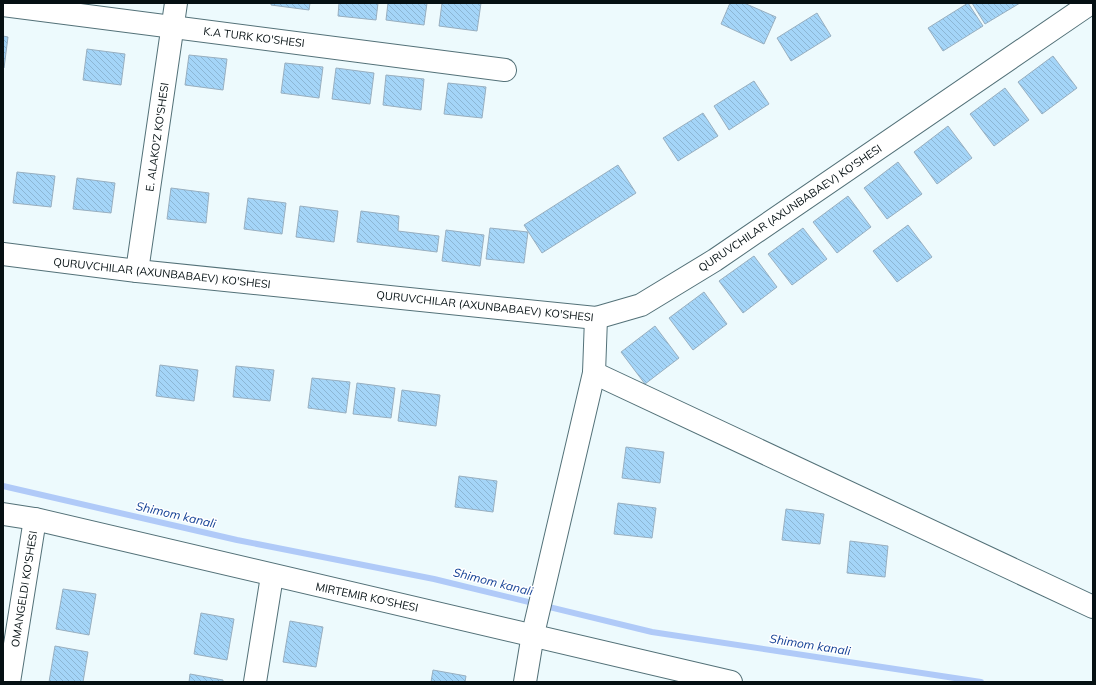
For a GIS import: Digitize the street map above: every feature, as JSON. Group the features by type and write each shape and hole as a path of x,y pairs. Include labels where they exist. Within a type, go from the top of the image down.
{"street":[{"name":"E. ALAKO'Z KO'SHESI","path":"137,271 176,3"},
{"name":"QURUVCHILAR (AXUNBABAEV) KO'SHESI","path":"3,254 137,271 596,318 641,305 715,260 1091,3"},
{"name":"K.A TURK KO'SHESI","path":"3,5 505,70"},
{"path":"525,682 533,634 547,570 594,373 596,318"},
{"path":"594,373 1093,607"},
{"name":"MIRTEMIR KO'SHESI","path":"3,514 35,519 272,576 533,634 731,682"},
{"name":"OMANGELDI KO'SHESI","path":"9,682 35,519"},
{"path":"255,682 272,576"}],"building":[{"path":"271,3 310,3 309,10 271,5"},
{"path":"339,3 378,3 376,20 338,16"},
{"path":"388,3 427,3 424,25 386,20"},
{"path":"442,3 481,3 477,31 439,26"},
{"path":"730,3 744,3 776,17 764,44 721,24"},
{"path":"968,3 983,26 943,51 928,28"},
{"path":"972,3 1020,3 985,24"},
{"path":"817,13 831,36 791,61 777,38"},
{"path":"3,36 8,37 4,68 3,67"},
{"path":"87,49 125,54 121,85 83,80"},
{"path":"189,55 227,59 223,90 185,85"},
{"path":"1053,56 1077,88 1042,114 1018,82"},
{"path":"285,63 323,67 319,98 281,93"},
{"path":"336,68 374,73 370,104 332,99"},
{"path":"386,75 424,79 421,110 383,105"},
{"path":"754,81 769,104 729,130 714,106"},
{"path":"448,83 486,87 482,118 444,114"},
{"path":"1005,88 1029,120 994,146 970,114"},
{"path":"703,113 718,136 678,161 663,138"},
{"path":"948,126 972,158 937,184 914,152"},
{"path":"898,162 922,194 887,219 864,188"},
{"path":"618,165 636,193 542,253 524,225"},
{"path":"17,172 55,176 51,207 13,203"},
{"path":"77,178 115,183 111,213 73,209"},
{"path":"171,188 209,193 206,223 167,219"},
{"path":"848,196 871,227 837,253 813,222"},
{"path":"248,198 286,203 282,234 244,229"},
{"path":"300,206 338,211 334,242 296,237"},
{"path":"361,211 399,216 398,231 439,236 437,252 357,242"},
{"path":"908,225 932,257 897,282 873,251"},
{"path":"490,228 528,232 524,263 486,259"},
{"path":"803,228 827,259 792,285 768,254"},
{"path":"446,230 484,235 480,266 442,261"},
{"path":"754,256 777,287 743,313 719,281"},
{"path":"704,292 727,324 693,350 669,318"},
{"path":"655,326 679,358 645,384 621,352"},
{"path":"160,365 198,370 194,401 156,396"},
{"path":"236,366 274,370 270,401 233,397"},
{"path":"312,378 350,382 346,413 308,408"},
{"path":"357,383 395,388 391,418 353,414"},
{"path":"402,390 440,395 436,426 398,421"},
{"path":"626,447 664,452 660,483 622,478"},
{"path":"459,476 497,481 493,512 455,507"},
{"path":"618,503 656,508 652,538 614,534"},
{"path":"786,509 824,514 820,544 782,540"},
{"path":"850,541 888,546 885,577 847,573"},
{"path":"63,589 96,594 89,635 56,629"},
{"path":"201,613 234,619 227,660 194,654"},
{"path":"290,621 323,627 316,667 283,662"},
{"path":"55,646 88,652 83,682 49,682"},
{"path":"433,670 466,676 465,682 431,682"},
{"path":"190,674 223,680 223,682 189,682"}],"waterway":[{"name":"Shimom kanali","path":"3,486 237,540 434,579 652,632 981,682"}]}
